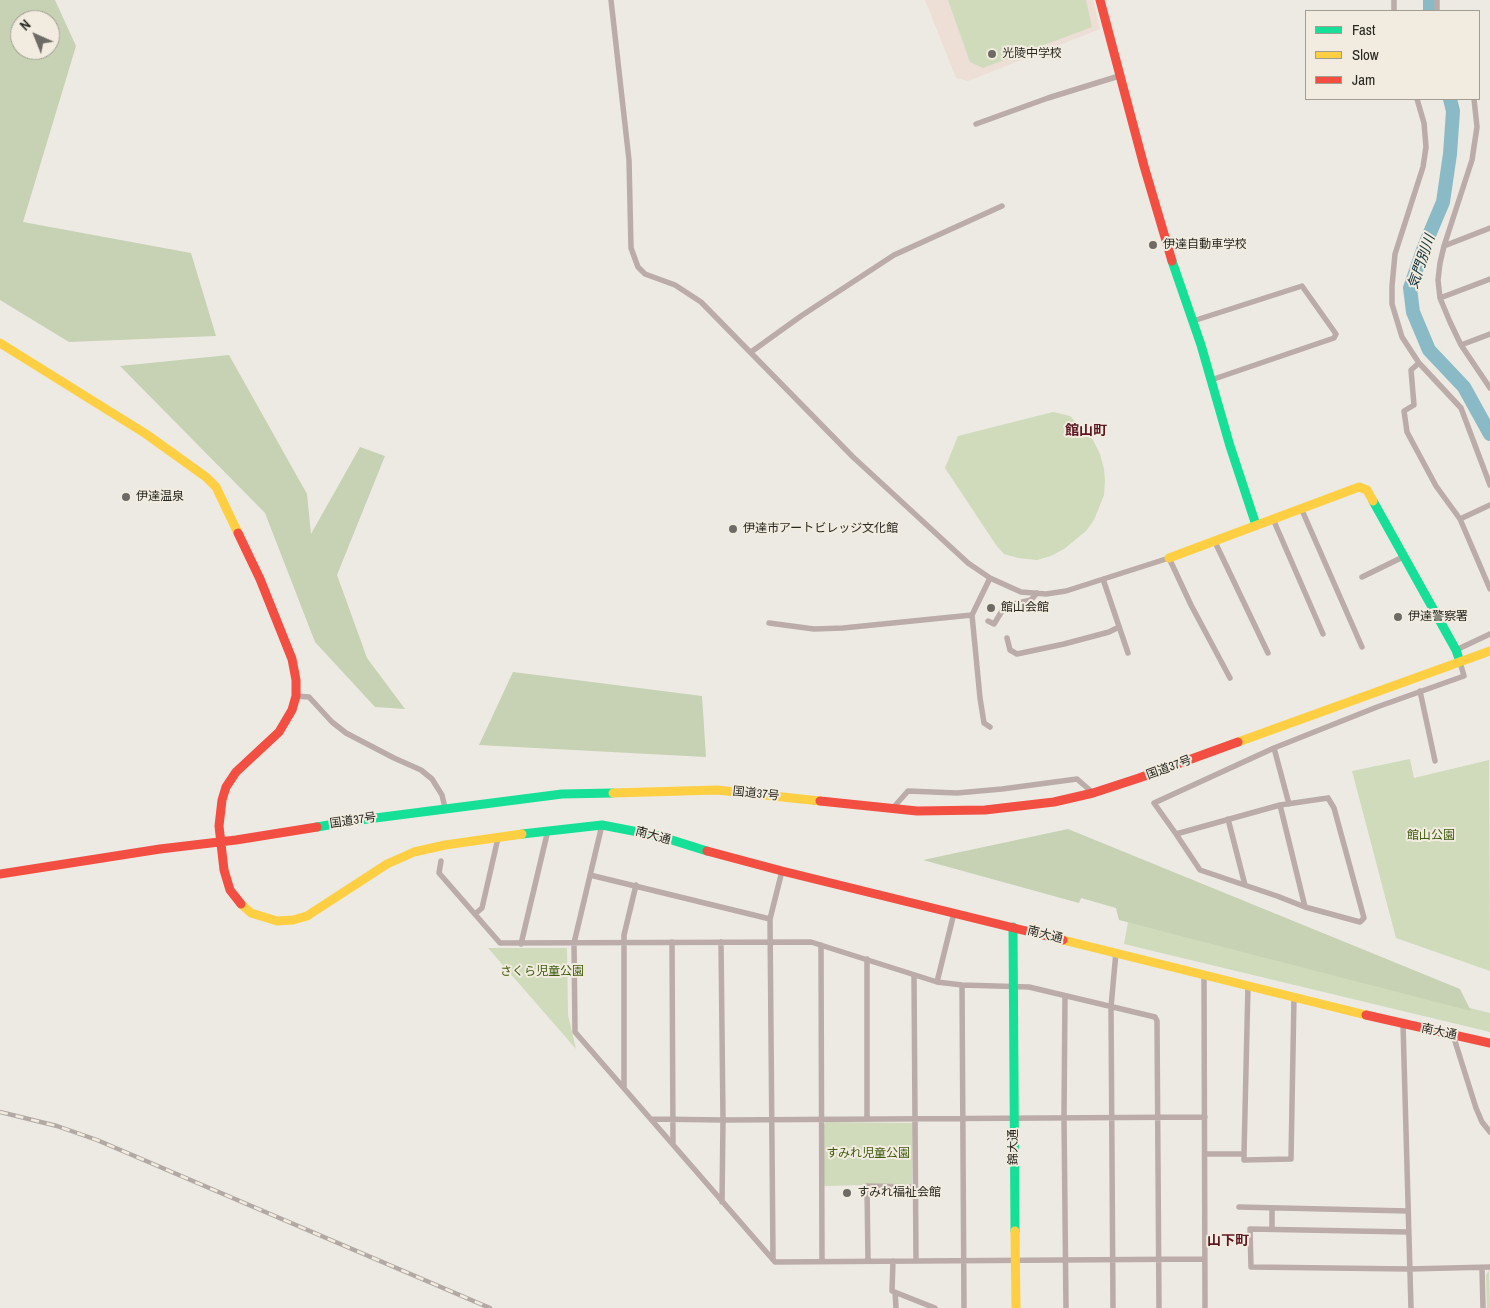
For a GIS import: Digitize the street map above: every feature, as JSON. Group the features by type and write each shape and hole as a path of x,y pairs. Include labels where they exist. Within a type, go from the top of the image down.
{"main road":[{"path":"1100,0 1119,76 1168,249 1193,321 1256,526"},
{"path":"0,343 146,434 206,476 216,487 260,579 292,659 296,680 296,696"},
{"path":"1169,558 1359,487 1368,490 1456,650 1460,662"},
{"name":"国道37号","path":"0,874 101,860 160,849 220,842 352,820 562,794 717,790 917,810 985,810 1054,802 1093,793 1139,778 1490,651"},
{"name":"南大通","path":"296,696 292,710 280,732 236,772 226,786 219,815 224,870 230,890 238,902 251,913 277,921 293,920 307,916 387,864 414,852 445,845 548,830 602,825 659,836 722,856 782,871 1403,1024 1490,1043"},
{"name":"錦大通","path":"1013,927 1016,1308"}],"street":[{"path":"611,0 630,160 631,248 638,267 645,274 676,285 701,302 853,457 968,562 990,578 1021,592 1046,594 1066,592 1169,558 1191,605 1230,678"},
{"path":"976,124 1048,98 1119,76"},
{"path":"1417,100 1424,123 1426,147 1423,166 1394,254 1392,304 1402,337 1419,364 1461,408 1490,485"},
{"path":"1474,100 1477,127 1472,160 1444,246 1438,280 1440,298 1461,345 1490,388"},
{"path":"751,352 801,316 894,255 1002,206"},
{"path":"1444,246 1490,228"},
{"path":"1440,298 1490,279"},
{"path":"1193,321 1302,286 1336,334 1334,338 1211,380"},
{"path":"1461,345 1490,334"},
{"path":"1419,364 1411,370 1414,404 1404,411 1406,432 1436,486 1460,519 1490,590"},
{"path":"1460,519 1490,505"},
{"path":"1301,508 1362,648"},
{"path":"1273,519 1323,634"},
{"path":"1214,540 1268,653"},
{"path":"1362,577 1405,556"},
{"path":"990,578 972,616 984,723 990,727"},
{"path":"1102,579 1128,654"},
{"path":"988,622 994,624 1005,606 1030,600 1037,593"},
{"path":"770,623 814,629 843,628 972,616"},
{"path":"1008,638 1010,650 1017,654 1064,644 1109,632 1119,627"},
{"path":"1456,650 1490,634"},
{"path":"1176,834 1280,805 1328,798 1334,808 1364,918 1360,922 1305,907 1200,870 1154,803 1274,748 1376,707 1464,676 1460,662"},
{"path":"1420,691 1435,762"},
{"path":"296,696 309,697 332,722 346,733 421,770 432,779 442,795 446,808"},
{"path":"1274,748 1289,804"},
{"path":"893,808 908,791 957,793 1077,779 1093,793"},
{"path":"1280,805 1305,907"},
{"path":"1228,819 1245,885"},
{"path":"602,825 574,943 575,1032 775,1262 1205,1259"},
{"path":"521,944 548,830"},
{"path":"474,914 482,908 498,838"},
{"path":"441,861 439,873 500,943 811,942 937,982 962,985 1029,987 1155,1017 1157,1021 1159,1308"},
{"path":"773,1259 770,919 782,871"},
{"path":"590,875 770,919"},
{"path":"624,1087 624,934 636,885"},
{"path":"937,982 954,913"},
{"path":"672,942 673,1144"},
{"path":"721,942 722,1202"},
{"path":"820,945 822,1261"},
{"path":"1113,1308 1111,1007 1116,952"},
{"path":"867,959 867,1119"},
{"path":"1204,974 1205,1308"},
{"path":"914,975 916,1261"},
{"path":"962,985 964,1308"},
{"path":"1248,985 1244,1160 1291,1159 1294,997"},
{"path":"1065,996 1066,1308"},
{"path":"1403,1024 1410,1308"},
{"path":"1453,1035 1476,1108 1482,1122 1490,1132"},
{"path":"651,1119 1205,1117"},
{"path":"1205,1154 1244,1154"},
{"path":"868,1261 868,1186 915,1187"},
{"path":"1239,1207 1408,1210"},
{"path":"1272,1209 1272,1229"},
{"path":"1408,1232 1250,1229 1251,1267 1409,1269 1490,1267"},
{"path":"893,1261 892,1291 935,1308"},
{"path":"1482,1268 1483,1308"},
{"path":"895,1292 896,1308"}],"shaded area":[{"name":"光陵中学校","path":"925,0 1093,0 1100,29 968,81 956,78"}],"green space":[{"path":"0,0 55,0 60,10 10,10 10,60 60,60 60,11 76,46 23,222 191,253 216,336 69,342 0,300"},
{"name":"光陵中学校","path":"948,0 1086,0 1092,27 983,68 970,62"},
{"path":"229,355 307,494 311,534 360,447 385,456 337,575 367,658 405,709 375,707 315,642 265,513 120,366"},
{"path":"1053,412 1070,416 1093,440 1100,454 1104,469 1104,495 1094,520 1086,531 1064,549 1051,556 1037,560 1004,554 996,545 945,468 958,436"},
{"path":"513,672 702,696 706,757 479,745"},
{"name":"館山公園","path":"1410,759 1414,778 1489,760 1490,971 1396,938 1352,771"},
{"path":"1068,829 1460,989 1471,1011 1119,920 1116,908 1081,898 1079,903 923,860"},
{"path":"1128,922 1490,1013 1490,1032 1124,944"},
{"name":"さくら児童公園","path":"488,948 567,948 568,1015 576,1049"},
{"name":"すみれ児童公園","path":"826,1122 913,1123 912,1184 824,1186 823,1126"},
{"path":"1489,1270 1490,1308 1487,1308 1486,1275"}],"waterway":[{"name":"気門別川","path":"1430,0 1430,10"},
{"name":"気門別川","path":"1450,100 1453,111 1450,154 1443,202 1424,247 1410,288 1413,312 1429,350 1464,387 1490,434"}],"railway":[{"path":"0,1112 57,1126 97,1140 490,1308"}],"traffic: fast":[{"path":"1172,261 1201,345 1230,446 1256,525"},
{"path":"1373,501 1456,650 1460,662"},
{"path":"317,827 562,794 613,793"},
{"path":"522,834 602,825 659,836 707,851"},
{"path":"1013,927 1015,1231"}],"traffic: slow":[{"path":"0,343 146,434 206,477 216,487 238,533"},
{"path":"1169,558 1359,487 1367,490 1373,501"},
{"path":"1238,742 1490,651"},
{"path":"613,793 717,790 820,801"},
{"path":"241,904 251,913 277,921 293,920 307,916 387,864 414,852 445,845 522,834"},
{"path":"1063,940 1366,1015"},
{"path":"1015,1231 1016,1308"}],"traffic: jam":[{"path":"1100,0 1144,166 1172,261"},
{"path":"238,533 260,579 292,659 296,680 296,696 292,710 279,732 236,772 226,787 222,800 219,826 224,870 230,890 241,904"},
{"path":"820,801 917,811 985,810 1054,802 1093,793 1238,742"},
{"path":"0,874 317,827"},
{"path":"707,851 1063,940"},
{"path":"1366,1015 1490,1043"}],"place":[{"name":"光陵中学校","path":"992,54"},
{"name":"伊達自動車学校","path":"1153,245"},
{"name":"伊達温泉","path":"126,497"},
{"name":"伊達市アートビレッジ文化館","path":"733,529"},
{"name":"館山会館","path":"991,608"},
{"name":"伊達警察署","path":"1398,617"},
{"name":"すみれ福祉会館","path":"847,1193"}],"district":[{"name":"館山町","path":"1086,431"},
{"name":"山下町","path":"1228,1241"}]}
